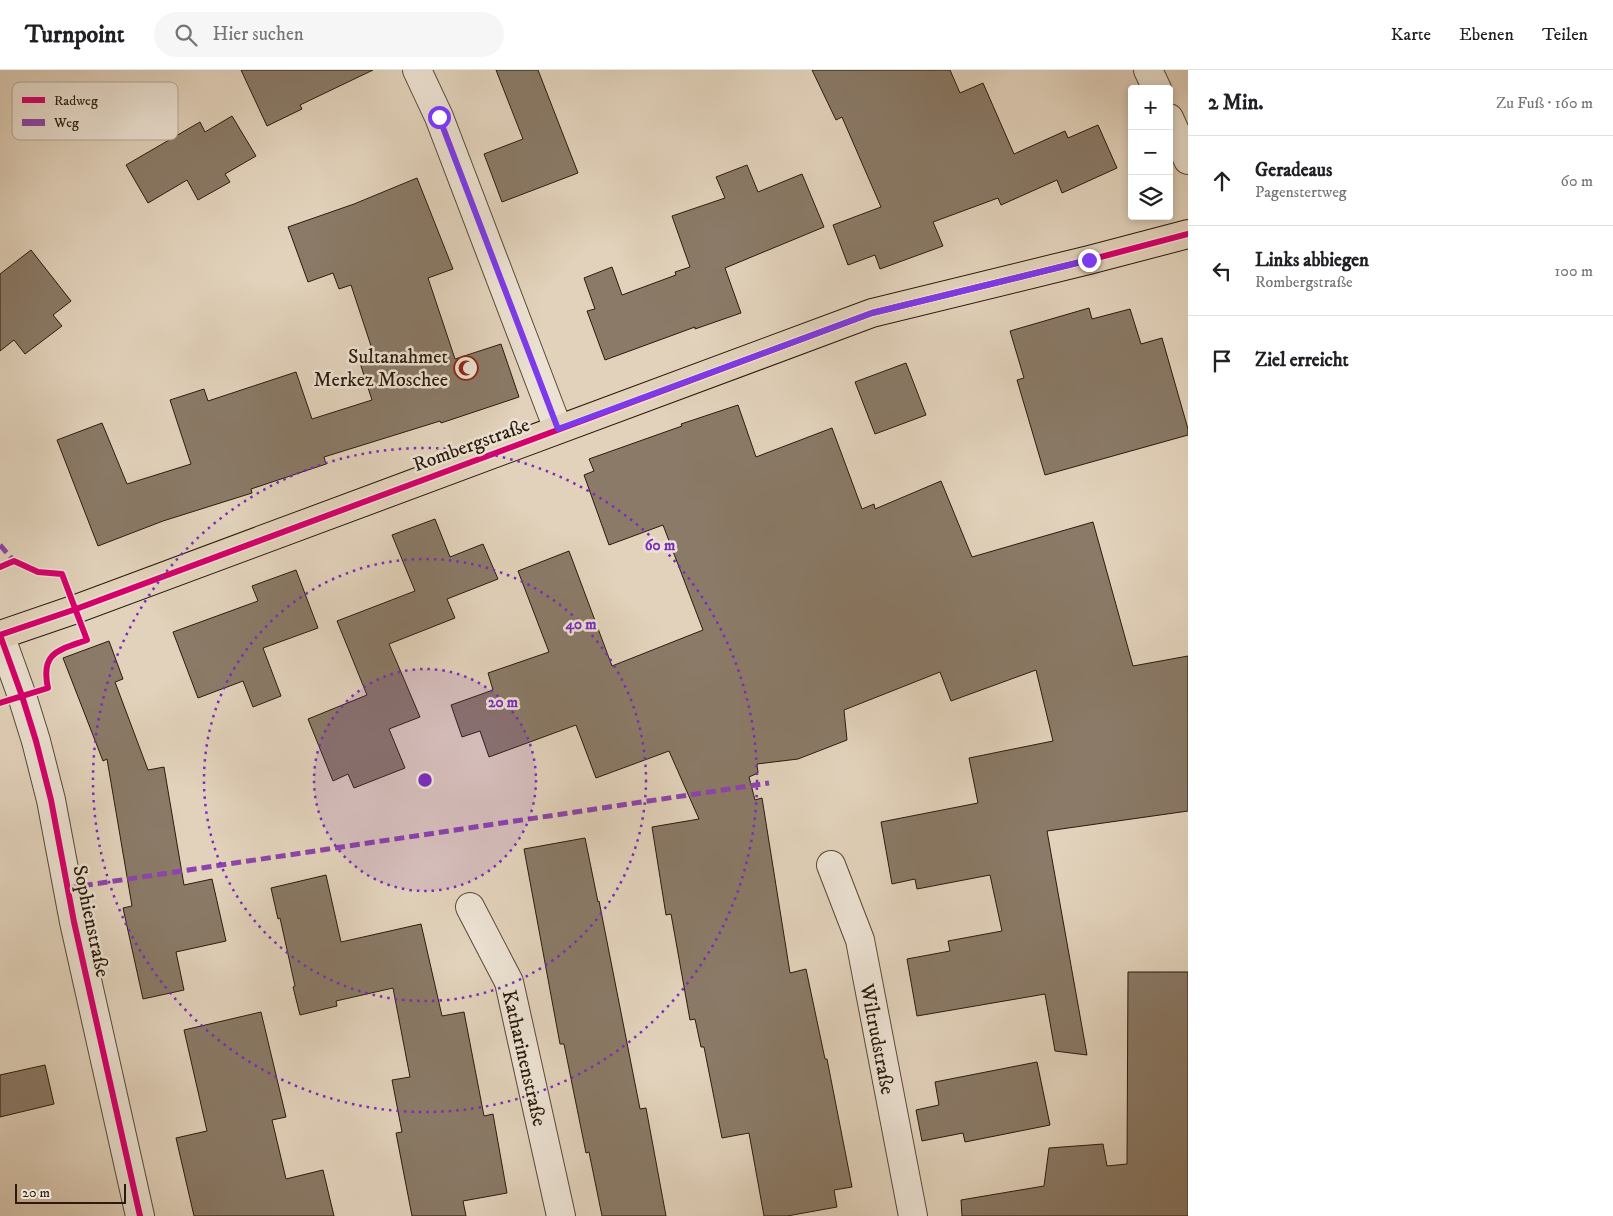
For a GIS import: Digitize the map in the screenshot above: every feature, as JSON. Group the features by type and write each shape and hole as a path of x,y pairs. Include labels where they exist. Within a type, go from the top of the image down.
{"main road":[{"name":"Rombergstraße","path":"0,635 85,606 872,313 1188,234"}],"street":[{"path":"417,70 439,117 558,429"},
{"path":"1148,70 1155,85"},
{"path":"1173,127 1188,160"},
{"name":"Sophienstraße","path":"0,635 31,723 51,800 74,922 140,1216"},
{"name":"Wiltrudstraße","path":"831,865 860,940 912,1216"},
{"name":"Katharinenstraße","path":"470,907 509,982 561,1216"}],"building":[{"path":"241,70 373,70 300,105 302,109 267,126"},
{"path":"496,70 538,70 578,173 502,202 484,154 523,139"},
{"path":"812,70 950,70 960,93 983,83 1014,154 1065,131 1068,138 1098,125 1117,168 1062,193 1057,180 1001,205 998,198 933,222 943,246 880,269 875,255 848,265 833,225 881,207 842,117 836,120"},
{"path":"232,116 256,156 225,174 230,182 198,200 187,180 148,203 126,165 169,140 178,140 178,135 200,122 205,132"},
{"path":"747,165 758,192 802,174 824,227 725,268 741,313 695,329 695,327 605,360 587,311 595,309 584,278 612,267 622,295 676,275 675,272 690,267 672,216 725,198 716,177"},
{"path":"417,178 453,269 428,278 455,359 501,344 519,397 441,423 440,421 324,457 326,464 251,489 252,493 163,521 98,546 57,440 102,423 127,484 191,464 170,400 204,389 208,401 296,372 312,419 372,400 360,363 375,358 351,285 339,289 333,273 308,282 288,227 354,204"},
{"path":"31,250 71,301 53,315 62,326 25,354 14,340 0,351 0,274"},
{"path":"1089,308 1092,319 1130,309 1141,344 1162,338 1188,429 1188,435 1045,475 1017,380 1024,378 1010,331"},
{"path":"906,363 926,415 875,434 855,382"},
{"path":"738,405 756,457 832,428 862,509 874,504 875,509 941,481 972,557 1093,522 1133,666 1188,656 1188,811 1047,831 1087,1055 1055,1051 1045,994 917,1016 907,959 950,951 948,941 1002,931 990,875 917,889 915,879 892,884 881,822 978,803 969,758 1053,741 1036,670 951,701 940,672 844,710 847,740 798,759 757,764 758,773 749,777 755,800 762,798 790,973 806,969 825,1059 827,1059 852,1187 834,1190 837,1207 787,1216 764,1216 749,1133 722,1138 704,1047 701,1047 695,1019 690,1020 671,914 666,915 652,827 699,819 669,751 596,778 576,725 489,757 480,731 462,737 451,705 493,690 488,673 549,652 518,571 569,551 612,666 703,630 663,525 609,545 584,475 594,471 589,459 682,426 681,424"},
{"path":"435,519 450,557 483,544 498,579 447,599 455,618 389,644 420,717 389,729 405,768 354,788 348,774 333,781 308,719 367,695 337,621 415,591 392,535"},
{"path":"296,570 318,628 263,648 281,696 253,707 243,681 198,698 173,632 258,601 252,586"},
{"path":"109,641 123,679 115,682 148,770 164,767 184,885 212,879 226,941 176,952 184,990 143,999 123,908 132,906 107,759 103,761 63,658"},
{"path":"585,838 640,1109 646,1108 666,1216 602,1216 589,1152 586,1153 564,1044 560,1044 524,849"},
{"path":"326,875 341,942 421,924 442,1016 464,1012 484,1116 493,1114 507,1193 463,1201 466,1216 412,1216 396,1133 402,1132 392,1080 410,1077 393,988 336,1001 337,1006 300,1015 280,918 278,919 271,888"},
{"path":"1128,972 1188,972 1188,1216 962,1216 961,1200 1044,1186 1049,1148 1103,1144 1107,1166 1127,1164"},
{"path":"261,1012 286,1117 272,1120 286,1179 323,1170 334,1216 194,1216 176,1138 207,1131 184,1030"},
{"path":"1037,1062 1050,1125 965,1142 963,1133 922,1141 916,1110 939,1105 935,1082"},
{"path":"45,1065 54,1104 0,1117 0,1075"}],"marked path":[{"path":"0,545 14,561"},
{"path":"68,888 769,783"}],"cycle path":[{"path":"140,1216 74,922 51,800 36,741 0,635 76,609 872,313 1188,234"},
{"path":"0,567 14,561 38,572 62,574 87,640 60,650 49,660 46,676 48,688 0,703"}],"place":[{"name":"Sultanahmet Merkez Moschee","path":"466,368"}],"route":[{"path":"439,117 558,429 872,313 1089,260"}]}
